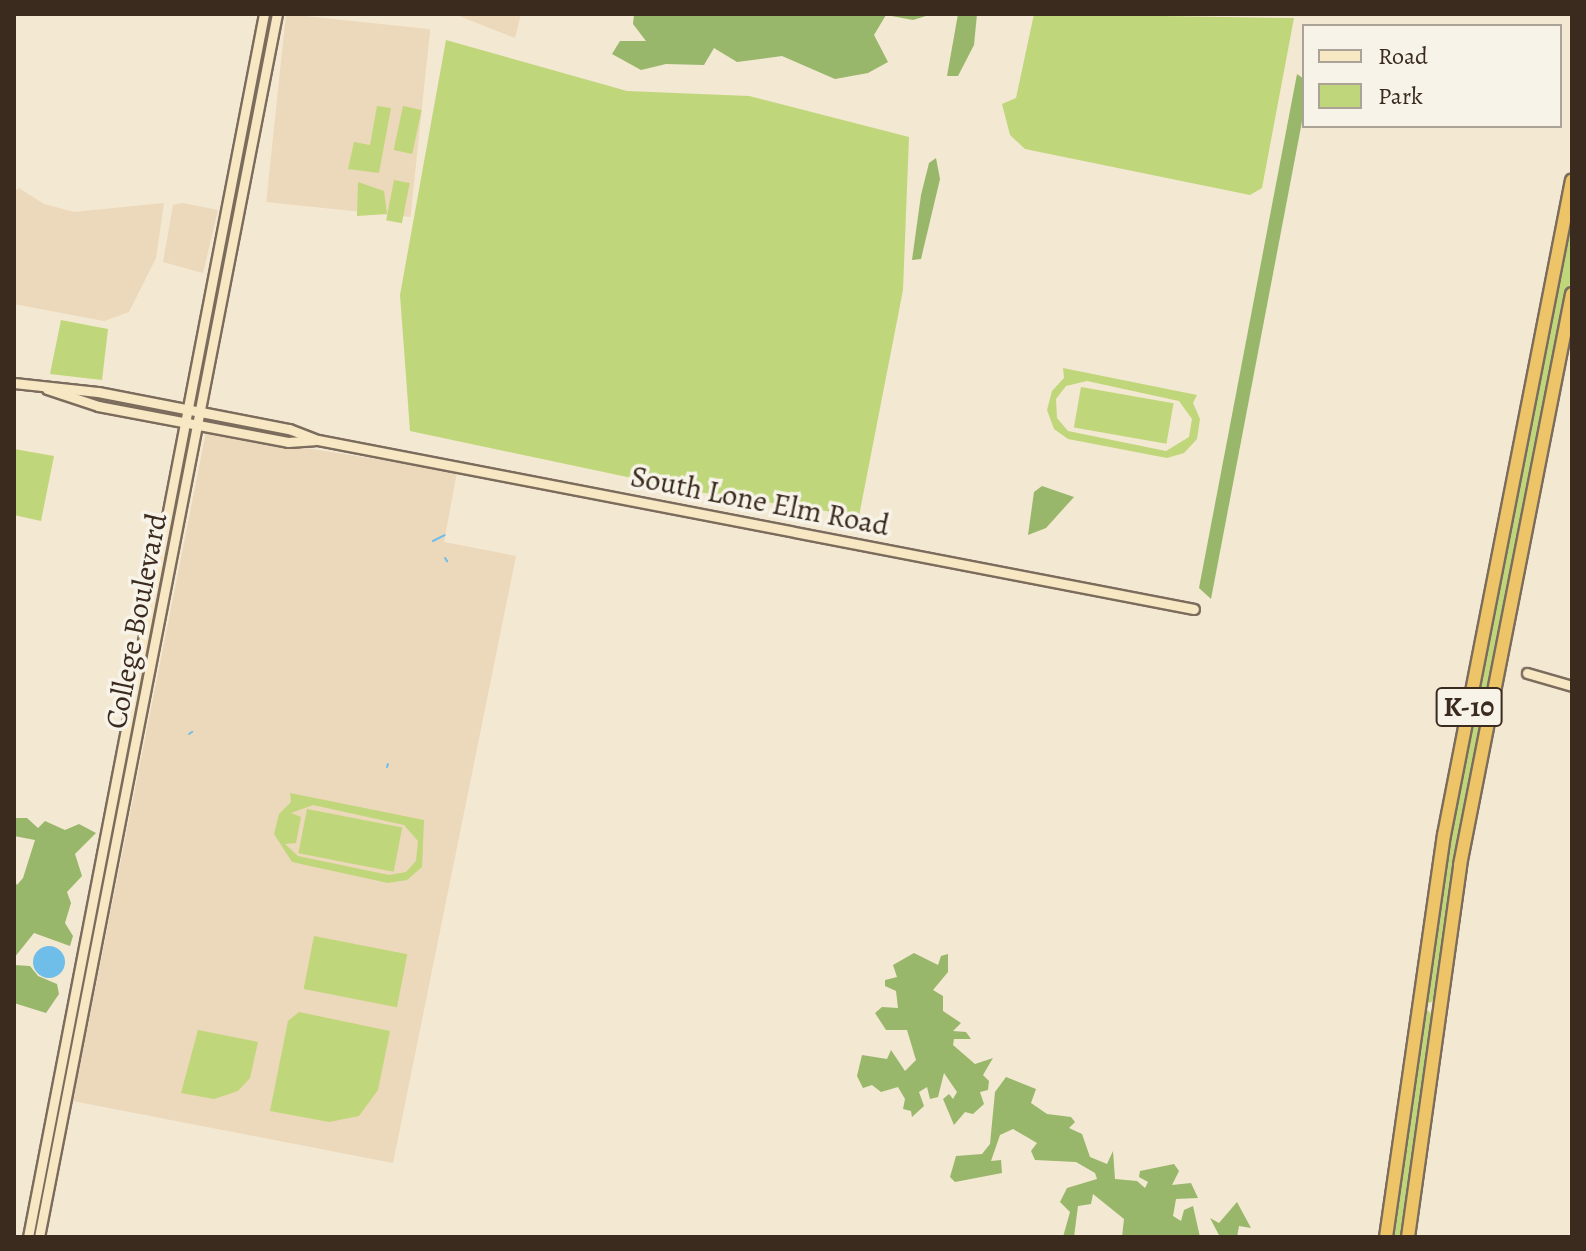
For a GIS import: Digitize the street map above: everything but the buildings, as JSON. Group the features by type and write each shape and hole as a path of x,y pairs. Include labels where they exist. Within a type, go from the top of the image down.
{"highway":[{"name":"K-10","path":"1386,1237 1444,835 1572,180"},
{"name":"K-10","path":"1408,1237 1460,865 1572,294"}],"main road":[{"name":"College Boulevard","path":"28,1237 264,14"},
{"name":"College Boulevard","path":"39,1237 277,14"},
{"name":"South Lone Elm Road","path":"14,383 98,392 201,411 289,429 318,440 1194,609"},
{"name":"South Lone Elm Road","path":"44,388 98,406 198,425 288,442 318,440"},
{"path":"1527,673 1572,686"}],"shaded area":[{"path":"286,14 430,29 410,217 266,202"},
{"path":"454,14 521,14 515,38"},
{"path":"19,188 44,204 74,212 164,203 156,258 129,312 104,321 14,304 14,192"},
{"path":"182,203 218,210 203,273 163,262 173,205"},
{"path":"206,432 457,472 444,542 516,556 393,1163 73,1101"}],"green space":[{"path":"634,14 929,15 913,20 886,15 874,35 888,62 868,73 835,79 782,56 737,62 714,48 704,65 666,64 641,70 612,54 620,41 646,41 633,24"},
{"path":"958,14 977,14 974,45 958,76 947,76"},
{"path":"1034,14 1294,18 1262,188 1250,195 1025,149 1010,135 1002,104 1016,98"},
{"path":"446,40 627,91 749,96 909,137 903,290 859,516 698,492 410,431 400,295"},
{"path":"1297,74 1302,78 1302,121 1211,599 1199,588"},
{"path":"377,106 391,108 379,173 348,169 354,142 370,145"},
{"path":"403,106 422,110 412,154 394,150"},
{"path":"936,158 940,179 921,259 912,260 921,195 929,163"},
{"path":"394,180 410,183 402,223 386,220"},
{"path":"358,182 384,191 387,214 357,216"},
{"path":"1572,207 1572,272 1434,1001 1426,1004 1445,857"},
{"path":"61,320 108,329 102,380 50,374"},
{"path":"1063,368 1197,395 1193,403 1200,419 1197,439 1184,453 1167,458 1068,439 1054,429 1047,410 1052,391 1064,378","holes":["1087,381 1179,401 1192,419 1189,437 1166,451 1068,431 1057,418 1056,399 1066,386"]},
{"path":"1081,387 1174,403 1166,444 1074,427"},
{"path":"14,449 54,456 41,521 14,515"},
{"path":"1042,486 1074,497 1046,528 1028,535 1034,492"},
{"path":"290,793 424,820 422,867 407,880 388,883 292,862 274,834 279,814 291,802","holes":["313,805 404,825 418,841 416,861 406,872 389,875 298,856 285,844 296,843 301,817 291,813"]},
{"path":"307,809 402,828 394,872 298,853"},
{"path":"14,818 27,818 38,828 45,821 65,830 79,824 96,833 75,854 82,876 67,892 71,903 65,923 73,936 70,946 34,933 14,958 14,879 17,885 23,878 35,840 14,836"},
{"path":"314,936 407,954 397,1007 304,989"},
{"path":"914,953 938,965 941,956 948,954 948,972 933,990 943,996 943,1011 961,1023 953,1031 966,1032 971,1039 954,1039 953,1045 975,1064 993,1058 983,1075 989,1081 988,1090 980,1092 984,1104 973,1114 965,1112 954,1125 943,1099 949,1094 953,1099 957,1092 944,1073 938,1097 930,1099 927,1087 919,1092 924,1106 912,1117 911,1111 903,1109 905,1099 898,1087 881,1092 872,1085 863,1088 857,1076 862,1055 887,1059 891,1050 905,1071 916,1060 907,1030 886,1030 875,1013 882,1007 898,1008 896,991 885,986 885,980 897,977 893,965"},
{"path":"14,965 30,966 38,976 57,984 59,994 46,1013 14,1003"},
{"path":"1425,1007 1432,1015 1404,1237 1391,1237"},
{"path":"299,1012 390,1031 378,1090 359,1116 329,1122 270,1111 288,1021"},
{"path":"198,1030 258,1042 250,1078 238,1091 214,1099 181,1093"},
{"path":"1006,1077 1036,1089 1031,1103 1047,1114 1071,1117 1075,1122 1069,1128 1082,1134 1090,1157 1107,1164 1113,1151 1115,1179 1137,1181 1145,1188 1148,1182 1139,1177 1140,1171 1174,1164 1179,1171 1172,1185 1191,1183 1198,1198 1176,1199 1173,1216 1181,1221 1184,1210 1193,1206 1200,1237 1122,1237 1124,1219 1093,1194 1091,1204 1078,1206 1074,1237 1063,1237 1070,1212 1060,1202 1067,1188 1097,1179 1095,1173 1076,1162 1035,1160 1031,1151 1037,1143 1013,1129 1000,1135 991,1161 1001,1160 1002,1173 955,1182 950,1177 956,1156 982,1154 990,1144 995,1092"},
{"path":"1237,1202 1251,1228 1239,1226 1237,1237 1220,1237 1210,1218 1219,1223"}],"water":[{"path":"49,946 60,951 65,962 60,973 49,978 38,973 33,962 38,951"}],"waterway":[{"path":"433,541 445,535"}]}
